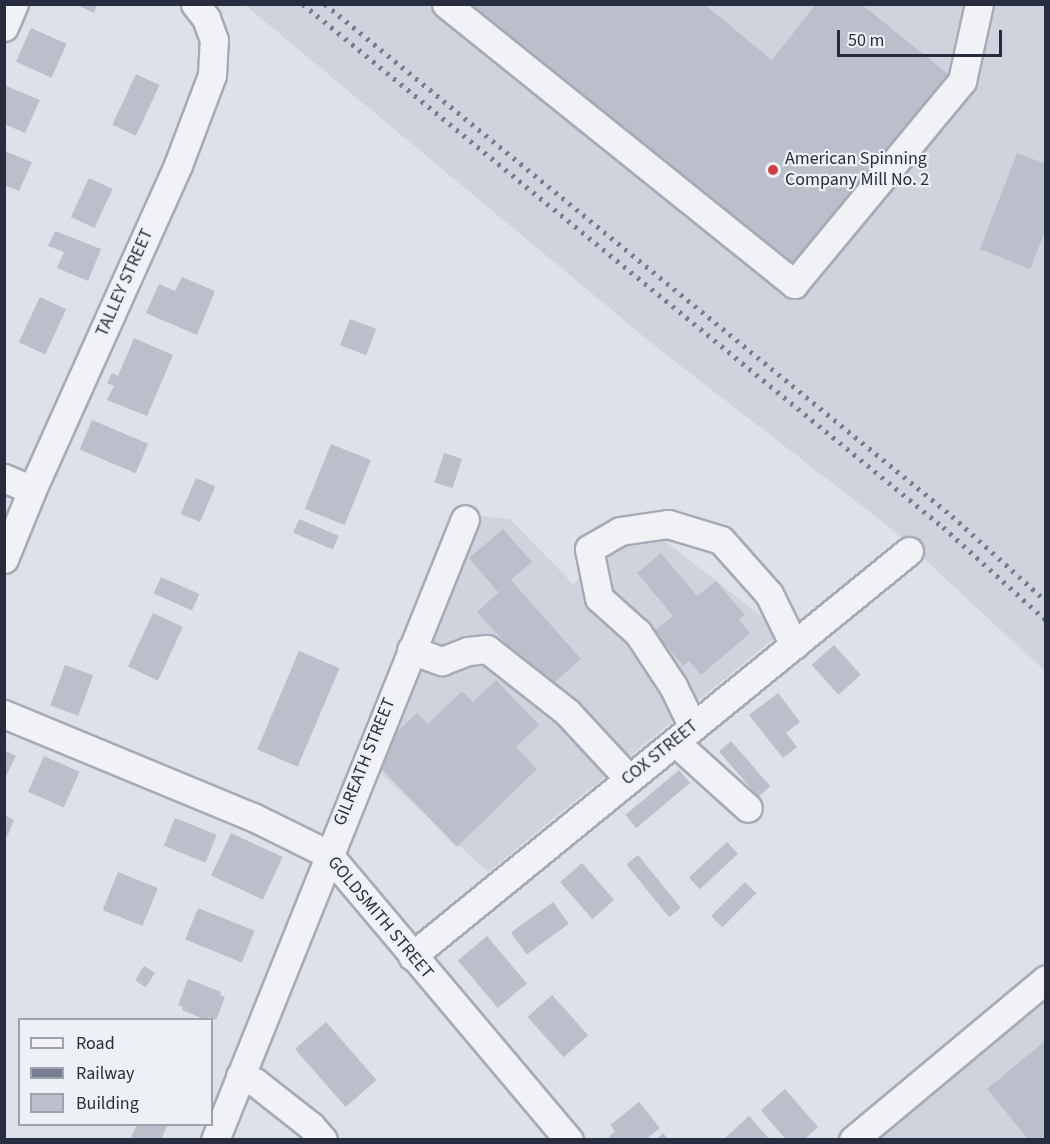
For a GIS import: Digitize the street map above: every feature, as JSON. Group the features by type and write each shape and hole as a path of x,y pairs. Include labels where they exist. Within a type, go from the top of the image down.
{"street":[{"path":"4,27 14,4"},
{"name":"TALLEY STREET","path":"4,559 32,490 178,165 212,75 214,40 206,18 195,4"},
{"path":"446,4 794,284 963,81 979,4"},
{"path":"4,478 32,490"},
{"name":"GILREATH STREET","path":"215,1140 328,854 465,519"},
{"path":"748,808 684,734 673,686 638,633 599,598 588,549 620,531 668,524 721,540 769,594 794,645"},
{"name":"COX STREET","path":"412,956 909,550"},
{"path":"411,650 442,661 468,651 487,649 567,712 629,779"},
{"name":"GOLDSMITH STREET","path":"4,714 253,817 328,854 569,1140"},
{"path":"854,1140 1046,979"},
{"path":"240,1076 255,1082 311,1126 323,1140"}],"shaded area":[{"path":"245,5 1045,5 1045,671 893,530 655,346"},
{"path":"464,514 510,519 573,584 644,525 782,632 488,872 370,764"},
{"path":"1045,985 1045,1139 860,1139"}],"building":[{"path":"75,4 97,4 94,13"},
{"name":"American Spinning Company Mill No. 2","path":"472,4 704,4 772,60 816,4 861,4 948,74 794,266"},
{"path":"31,28 67,44 52,78 16,62"},
{"path":"136,74 160,85 136,136 112,125"},
{"path":"4,85 40,100 25,133 4,124"},
{"path":"4,151 32,162 19,191 4,185"},
{"path":"1017,153 1046,164 1046,229 1030,269 980,249"},
{"path":"89,178 113,189 94,228 71,217"},
{"path":"55,231 101,249 88,281 57,268 64,252 48,246"},
{"path":"182,277 215,291 197,335 146,313 159,284 175,291"},
{"path":"40,297 66,309 45,355 19,342"},
{"path":"350,319 376,329 366,355 340,345"},
{"path":"134,338 173,355 147,416 107,400 114,386 107,383 112,373 118,376"},
{"path":"92,420 148,444 136,473 79,449"},
{"path":"331,444 371,460 345,525 305,509"},
{"path":"444,453 462,459 452,488 434,482"},
{"path":"196,478 215,486 200,522 181,514"},
{"path":"299,519 339,536 333,550 293,533"},
{"path":"503,529 532,562 511,580 581,659 547,689 477,612 510,582 498,592 469,558"},
{"path":"661,553 697,596 716,581 745,615 739,620 750,633 701,675 689,661 683,666 654,631 673,616 637,573"},
{"path":"161,577 199,594 192,611 154,593"},
{"path":"153,613 183,627 158,680 128,666"},
{"path":"834,645 861,675 838,695 812,665"},
{"path":"299,651 340,668 298,767 257,749"},
{"path":"65,665 93,675 78,716 50,705"},
{"path":"496,680 539,725 516,747 537,769 457,847 370,757 417,713 428,724 462,691 473,702"},
{"path":"778,693 800,722 786,733 797,747 783,758 749,715"},
{"path":"731,741 770,786 758,797 719,751"},
{"path":"4,750 16,756 4,780"},
{"path":"44,756 80,772 64,807 28,792"},
{"path":"679,770 690,783 636,828 625,815"},
{"path":"4,815 14,820 7,837 4,836"},
{"path":"175,818 217,835 205,863 164,846"},
{"path":"231,833 283,857 263,900 211,876"},
{"path":"727,842 738,854 700,889 689,877"},
{"path":"638,855 681,908 669,917 626,864"},
{"path":"582,863 614,900 592,919 560,882"},
{"path":"118,872 158,888 143,926 103,910"},
{"path":"745,882 756,893 722,927 711,916"},
{"path":"553,902 569,924 527,954 511,933"},
{"path":"198,908 255,931 242,962 185,940"},
{"path":"487,936 527,983 498,1008 458,960"},
{"path":"144,966 155,973 146,987 135,980"},
{"path":"188,979 221,992 220,995 225,997 216,1020 209,1017 201,1018 182,1010 183,1007 178,1005"},
{"path":"552,995 588,1035 564,1057 527,1017"},
{"path":"326,1022 377,1080 346,1107 295,1049"},
{"path":"1046,1040 1046,1140 1029,1140 987,1089"},
{"path":"785,1089 818,1127 804,1140 786,1140 761,1110"},
{"path":"639,1102 660,1128 645,1140 611,1140 609,1137 615,1131 610,1125"},
{"path":"749,1116 770,1140 723,1140"},
{"path":"136,1126 167,1126 161,1140 136,1140 131,1137"},
{"path":"663,1133 669,1140 656,1140"}],"railway":[{"path":"303,4 943,527 1046,620"},
{"path":"325,4 952,516 1046,601"}],"place":[{"name":"American Spinning Company Mill No. 2","path":"773,170"}]}
